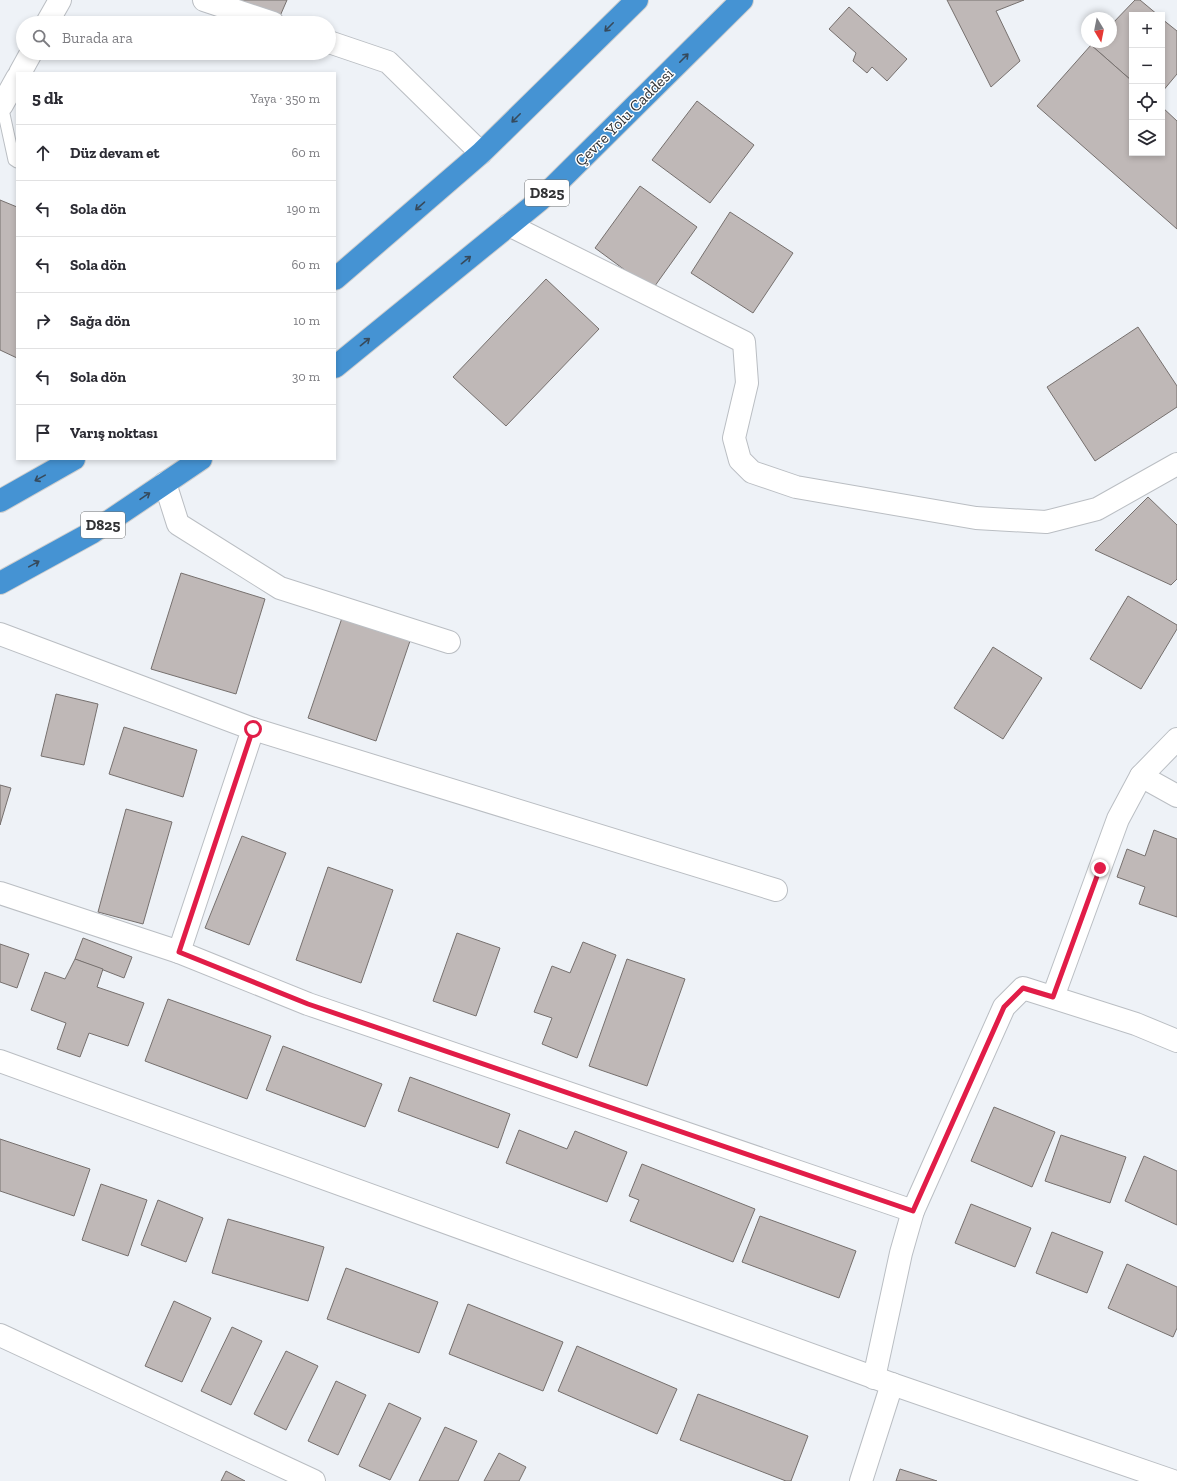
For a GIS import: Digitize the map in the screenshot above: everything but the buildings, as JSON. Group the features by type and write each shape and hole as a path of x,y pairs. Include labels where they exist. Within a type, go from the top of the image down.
{"highway":[{"path":"336,278 481,153 637,0"},
{"name":"Çevre Yolu Caddesi","path":"336,366 540,200 742,0"},
{"path":"0,501 72,460"},
{"name":"D825","path":"0,583 93,532 200,460"}],"street":[{"path":"52,16 60,0"},
{"path":"204,0 252,16"},
{"path":"336,44 388,62 481,153"},
{"path":"21,72 27,60"},
{"path":"2,105 16,80"},
{"path":"509,225 744,342 747,383 734,438 740,460 752,472 796,487 976,518 1046,522 1097,509 1177,464"},
{"path":"165,483 178,524 280,588 449,642"},
{"path":"0,634 253,729 776,890"},
{"path":"179,952 253,729"},
{"path":"1053,997 1118,819 1141,776 1177,739"},
{"path":"1141,776 1177,796"},
{"path":"0,893 179,952 308,1004 913,1211"},
{"path":"861,1481 883,1381 901,1253 913,1211 1004,1007 1023,988 1136,1024 1177,1041"},
{"path":"0,1061 883,1381 1173,1481"},
{"path":"0,1335 314,1481"}],"lane":[{"path":"2,105 14,160 16,161"}],"route":[{"path":"253,729 179,952 308,1004 913,1211 1004,1007 1023,988 1053,997 1100,868"}]}
